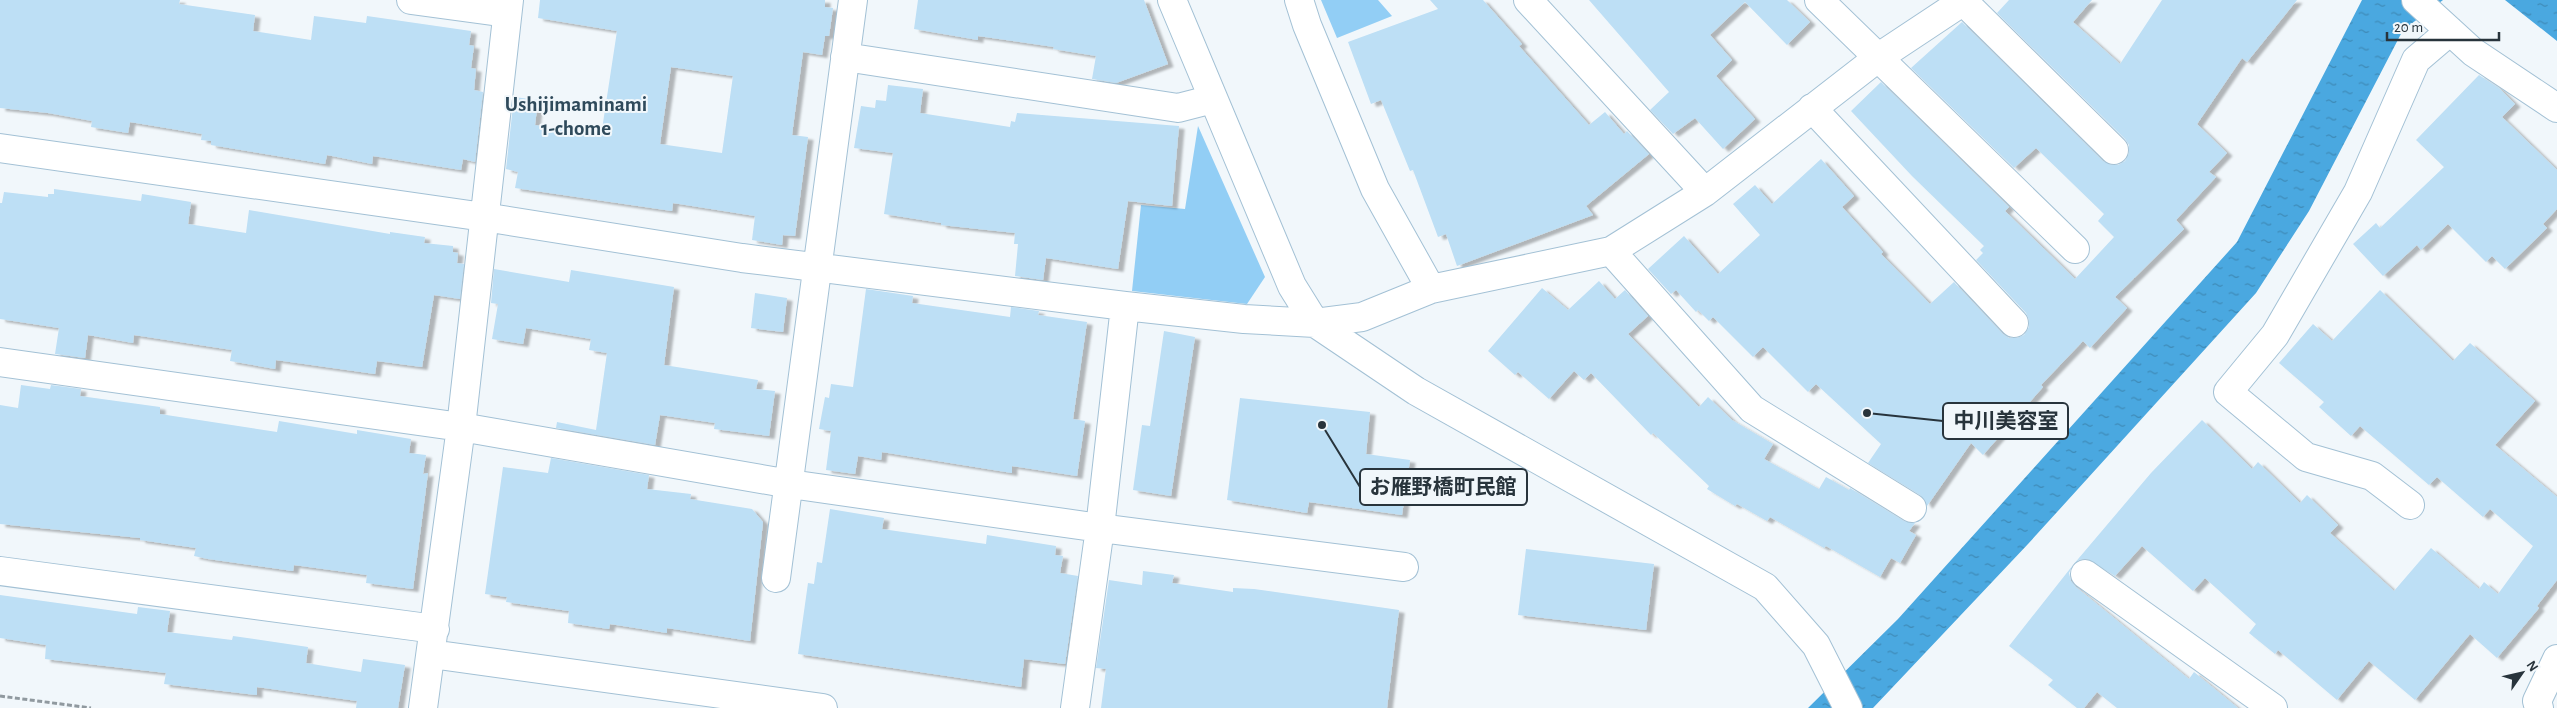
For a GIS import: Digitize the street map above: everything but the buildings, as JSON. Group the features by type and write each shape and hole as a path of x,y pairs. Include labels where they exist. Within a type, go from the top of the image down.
{"street":[{"path":"411,0 508,7 461,427 423,708"},
{"path":"776,578 790,484 852,0"},
{"path":"1172,0 1292,286 1315,323 1416,391 1766,587 1816,645 1848,708"},
{"path":"1299,0 1307,25 1375,189 1431,289"},
{"path":"1528,0 1705,192"},
{"path":"1819,0 2075,249"},
{"path":"2416,0 2473,52 2557,108"},
{"path":"0,148 484,217 742,258 818,266 1125,306 1244,319 1315,323 1362,317 1431,289 1611,251 1705,192 1879,57 1964,1 2114,150"},
{"path":"2410,505 2372,476 2306,456 2228,392 2275,335 2358,192 2416,60 2444,26"},
{"path":"845,57 1178,108 1213,99"},
{"path":"1812,108 2014,323"},
{"path":"1611,251 1752,409 1912,508"},
{"path":"1075,708 1100,528 1125,306"},
{"path":"0,362 461,427 790,484 1100,528 1404,567"},
{"path":"0,571 822,708"},
{"path":"2085,574 2273,708"},
{"path":"2539,708 2537,701 2557,659"}],"path":[{"path":"0,696 91,708"}],"shaded area":[{"path":"1321,0 1378,0 1392,16 1337,38"},
{"path":"1198,126 1265,277 1247,304 1132,291 1141,205 1185,209"}],"water":[{"path":"2362,0 2443,0 2403,30 2309,211 2256,293 2028,544 1873,708 1808,708 1898,619 2237,242"},
{"path":"2505,0 2557,0 2557,41"}],"place":[{"name":"中川美容室","path":"1867,413"},
{"name":"お雁野橋町民館","path":"1322,425"}],"district":[{"name":"Ushijimaminami 1-chome","path":"576,116"}]}
